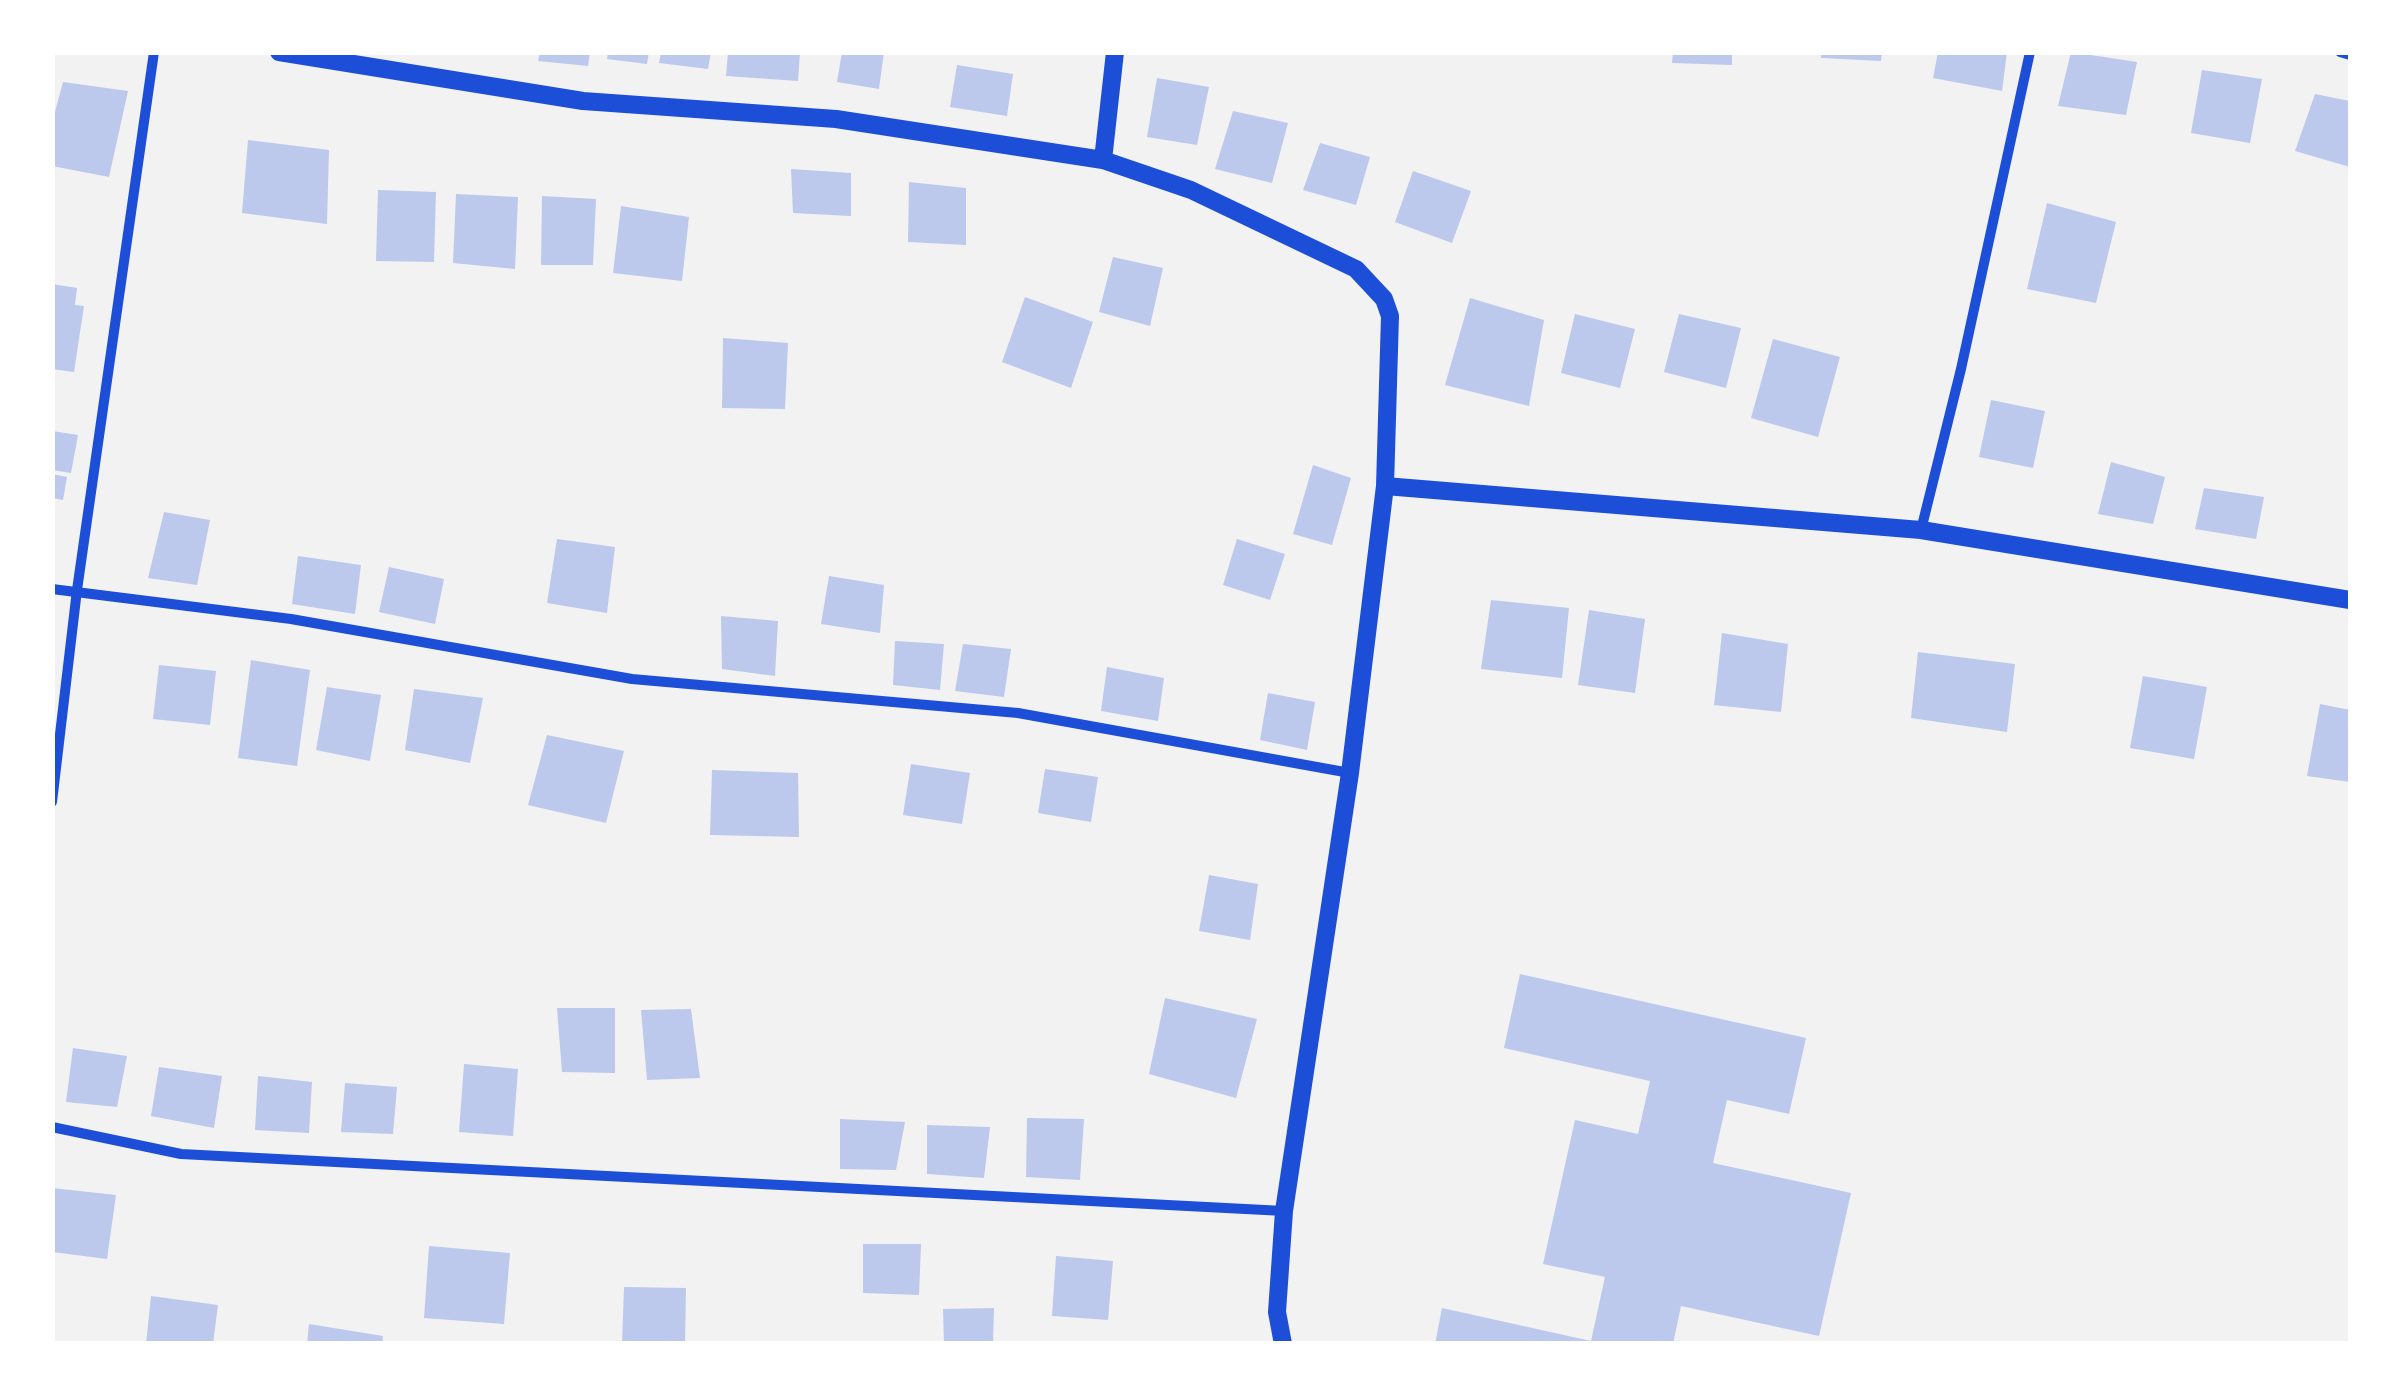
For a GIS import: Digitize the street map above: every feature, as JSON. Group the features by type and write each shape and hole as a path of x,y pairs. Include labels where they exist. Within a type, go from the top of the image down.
{"street":[{"path":"52,802 154,52"},
{"path":"279,52 583,101 836,120 1103,160 1192,190 1356,269 1384,298 1390,316 1385,486 1350,772 1284,1211 1277,1312 1283,1344"},
{"path":"1103,160 1115,52"},
{"path":"1921,530 1962,369 2030,52"},
{"path":"2340,52 2350,55"},
{"path":"1385,486 1921,530 2350,600"},
{"path":"52,588 290,619 632,679 1018,713 1350,772"},
{"path":"52,1127 181,1154 1284,1211"}],"building":[{"path":"540,52 590,52 588,66 538,61"},
{"path":"608,52 649,52 647,64 607,59"},
{"path":"661,52 711,52 708,69 659,63"},
{"path":"728,52 800,52 798,81 726,76"},
{"path":"842,52 884,52 879,89 837,82"},
{"path":"1673,52 1732,52 1732,65 1672,63"},
{"path":"1821,52 1882,52 1881,61 1821,58"},
{"path":"1938,52 2007,52 2002,91 1933,78"},
{"path":"2071,52 2137,62 2126,115 2058,106"},
{"path":"957,65 1013,74 1007,116 950,107"},
{"path":"2202,70 2262,79 2250,143 2191,133"},
{"path":"1157,78 1209,87 1197,145 1147,137"},
{"path":"63,82 128,91 109,177 52,166 52,123"},
{"path":"2315,94 2350,101 2350,167 2295,151"},
{"path":"1233,111 1288,123 1272,183 1215,169"},
{"path":"248,140 329,150 327,224 242,213"},
{"path":"1320,143 1370,157 1356,205 1303,190"},
{"path":"791,169 851,173 851,216 793,213"},
{"path":"1413,171 1471,191 1452,243 1395,222"},
{"path":"909,182 966,188 966,245 908,242"},
{"path":"378,190 436,192 434,262 376,261"},
{"path":"456,194 518,197 515,269 453,263"},
{"path":"542,196 596,199 593,265 541,265"},
{"path":"2047,203 2116,222 2096,303 2027,289"},
{"path":"621,206 689,217 682,281 613,273"},
{"path":"1113,257 1163,268 1150,326 1099,312"},
{"path":"52,284 77,288 75,305 84,306 74,372 52,369"},
{"path":"1025,297 1093,322 1071,388 1002,362"},
{"path":"1470,298 1544,320 1529,406 1445,385"},
{"path":"1575,314 1635,329 1620,388 1561,373"},
{"path":"1679,314 1741,328 1726,388 1664,372"},
{"path":"723,338 788,343 785,409 722,408"},
{"path":"1773,339 1840,357 1818,437 1751,418"},
{"path":"1991,400 2045,411 2033,468 1979,457"},
{"path":"52,431 78,435 71,473 52,470"},
{"path":"2111,462 2165,477 2153,524 2098,514"},
{"path":"1313,465 1351,478 1332,545 1293,534"},
{"path":"52,474 67,477 63,500 52,498"},
{"path":"2204,488 2264,497 2256,539 2195,529"},
{"path":"164,512 210,520 197,585 148,578"},
{"path":"557,539 615,547 607,613 547,603"},
{"path":"1237,539 1285,554 1270,600 1223,585"},
{"path":"298,556 361,565 355,614 292,604"},
{"path":"389,567 444,579 435,624 379,612"},
{"path":"829,576 884,585 880,633 821,624"},
{"path":"1491,600 1569,608 1562,678 1481,669"},
{"path":"1589,610 1645,619 1635,693 1578,685"},
{"path":"721,616 778,621 775,676 722,669"},
{"path":"1722,633 1788,644 1781,712 1714,705"},
{"path":"895,641 944,644 940,690 893,685"},
{"path":"963,644 1011,649 1004,697 955,691"},
{"path":"1918,652 2015,664 2007,732 1911,718"},
{"path":"251,660 310,670 297,766 238,758"},
{"path":"159,665 216,671 210,725 153,719"},
{"path":"1107,667 1164,678 1158,721 1101,711"},
{"path":"2143,676 2207,687 2194,759 2130,748"},
{"path":"327,687 381,695 370,761 316,750"},
{"path":"414,689 483,698 470,763 405,750"},
{"path":"1268,693 1315,702 1307,750 1260,740"},
{"path":"2320,704 2350,710 2350,782 2307,776"},
{"path":"547,735 624,751 606,823 528,805"},
{"path":"911,764 970,773 962,824 903,815"},
{"path":"1045,769 1098,777 1091,822 1038,813"},
{"path":"712,770 798,773 799,837 710,835"},
{"path":"1209,875 1258,884 1250,940 1199,931"},
{"path":"1520,974 1806,1038 1789,1114 1727,1100 1713,1163 1851,1193 1819,1336 1681,1306 1673,1344 1435,1344 1442,1308 1591,1341 1605,1277 1543,1264 1575,1120 1638,1134 1650,1081 1504,1048"},
{"path":"1165,998 1257,1019 1236,1098 1149,1074"},
{"path":"557,1008 615,1008 615,1073 562,1072"},
{"path":"691,1009 700,1078 647,1080 641,1010"},
{"path":"73,1048 127,1056 117,1107 66,1102"},
{"path":"464,1064 518,1069 513,1136 459,1132"},
{"path":"159,1067 222,1076 214,1128 151,1116"},
{"path":"258,1076 312,1082 309,1133 255,1130"},
{"path":"345,1083 397,1087 393,1134 341,1132"},
{"path":"1027,1118 1084,1119 1080,1180 1026,1177"},
{"path":"840,1119 905,1122 896,1170 840,1169"},
{"path":"927,1125 990,1127 984,1178 927,1174"},
{"path":"52,1188 116,1195 107,1259 52,1252"},
{"path":"863,1244 921,1244 919,1295 863,1293"},
{"path":"429,1246 510,1253 504,1324 424,1318"},
{"path":"1056,1256 1113,1261 1108,1320 1052,1316"},
{"path":"624,1287 686,1288 685,1344 622,1344"},
{"path":"151,1296 218,1305 213,1344 146,1344"},
{"path":"994,1308 993,1344 944,1344 943,1309"},
{"path":"309,1324 383,1336 382,1344 307,1344"}]}
